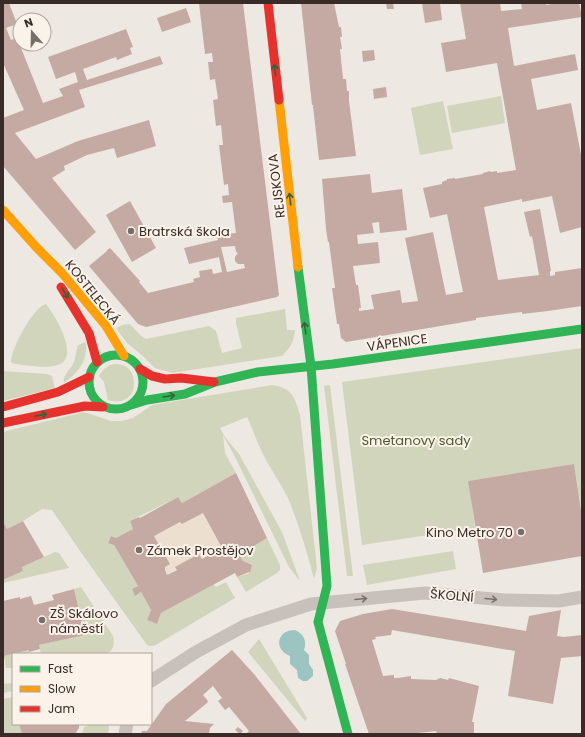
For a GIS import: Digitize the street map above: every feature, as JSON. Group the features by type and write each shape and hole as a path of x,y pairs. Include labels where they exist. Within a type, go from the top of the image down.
{"street":[{"name":"REJSKOVA","path":"268,3 304,318 311,366 327,586 318,622 348,734"},
{"name":"KOSTELECKÁ","path":"3,210 62,273 106,326 124,356"},
{"name":"KOSTELECKÁ","path":"37,248 89,333 97,362"},
{"name":"VÁPENICE","path":"131,405 148,400 185,394 215,382 258,372 582,329"},
{"path":"3,423 85,406 103,407 115,410 124,409 131,405 140,395 143,387 143,378 140,369 134,362 124,356 113,355 105,357 97,362 92,369 88,386 96,401 103,407"},
{"name":"VÁPENICE","path":"140,369 152,376 164,379 181,378 215,382"},
{"path":"3,407 64,390 75,386 89,377"},
{"name":"ŠKOLNÍ","path":"152,680 219,639 246,625 300,606 322,602 425,593 505,600 559,601 582,597"}],"green space":[{"path":"501,96 505,123 452,133 447,106"},
{"path":"443,101 453,149 420,155 411,108"},
{"path":"46,304 60,326 67,345 67,354 64,361 58,365 48,367 14,364 11,362 12,356 24,329 35,312"},
{"path":"285,309 287,330 295,330 294,338 291,344 282,356 172,373 155,368 127,343 116,328 130,324 141,336 146,339 209,326 216,331 222,353 242,348 236,318"},
{"path":"86,342 86,355 81,366 74,375 64,383 65,375 74,362 78,345"},
{"name":"Smetanovy sady","path":"582,348 582,514 574,464 469,481 475,528 362,545 342,382"},
{"path":"121,364 128,368 133,375 134,383 128,398 119,401 108,400 104,382 99,376 104,369 110,365"},
{"path":"3,371 47,374 52,376 55,388 3,401"},
{"path":"272,385 284,388 292,394 300,415 317,569 314,579 296,518 288,498 267,461 247,417 220,428 225,437 239,454 282,532 300,581 289,567 223,435 225,453 236,473 182,503 178,497 130,521 133,529 116,538 111,536 108,542 114,545 138,586 132,589 135,595 141,592 151,610 147,620 157,624 161,613 214,584 216,587 226,582 235,598 154,646 147,645 52,510 42,509 7,529 3,523 3,432 84,412 111,421 122,421 133,418 152,405"},
{"path":"330,385 353,576 347,576 324,386"},
{"path":"267,538 280,565 280,570 246,592 237,577 250,573 252,565 243,561 239,555"},
{"path":"453,551 456,569 367,585 363,565"},
{"path":"55,552 59,553 69,568 3,583 3,580 23,571 22,567"},
{"path":"81,587 113,636 114,644 108,653 41,653 39,645 85,635 74,589"},
{"path":"259,639 307,718 305,721 248,652"},
{"path":"29,650 29,653 16,653"},
{"path":"12,654 12,668 6,668 4,656"},
{"path":"12,683 12,691 3,693 3,684"},
{"path":"12,697 12,725 19,725 22,734 3,734 3,699"},
{"path":"90,725 109,726 108,734 82,734 84,727"}],"shaded area":[{"path":"203,513 222,548 202,559 199,554 167,575 165,567 169,564 154,536 180,522 182,524"}],"water":[{"path":"295,630 304,638 304,650 309,655 309,664 313,670 313,676 307,681 303,681 298,678 297,670 290,664 290,656 281,649 279,645 279,640 284,633"}],"building":[{"path":"3,3 9,3 12,12 12,26 6,28 12,40 12,52 23,52 43,103 63,96 59,89 78,82 75,72 56,79 48,57 126,29 133,47 130,48 132,54 117,60 116,57 83,69 87,80 160,56 163,64 79,90 85,107 15,133 36,159 78,141 149,120 156,146 117,158 114,148 87,155 64,166 65,170 52,178 96,232 75,250 3,166 3,118 24,110 3,63"},
{"path":"199,3 243,3 279,295 277,297 146,327 138,324 89,266 110,248 140,281 139,282 148,293 194,282 193,279 200,277 199,271 212,269 213,274 222,272 219,257 189,264 184,248 218,240 217,235 236,233 232,202 223,203 222,196 229,195 228,184 224,185 219,145 223,145 221,125 216,126 213,100 218,99 215,79 210,80 208,62 213,62 212,53 205,54","holes":["235,246 236,252 238,253 235,257 235,261 238,264 244,264 245,268 227,272 221,247"]},
{"path":"301,3 334,3 339,27 341,27 342,37 340,37 342,49 340,49 343,79 346,79 347,91 349,91 356,156 319,160 314,105 312,105"},
{"path":"386,3 393,3 394,9 387,9"},
{"path":"422,3 440,3 442,20 425,23"},
{"path":"460,3 500,3 501,11 522,9 521,3 546,3 546,5 558,3 579,3 582,17 508,28 514,66 575,54 578,70 531,79 537,110 571,103 582,160 582,227 560,233 552,196 522,202 522,199 484,207 498,280 539,275 532,236 530,237 524,212 540,209 551,271 550,276 555,275 555,272 582,268 582,306 476,318 476,320 346,342 341,338 339,324 337,324 332,288 335,288 326,229 322,179 370,174 372,193 402,189 407,230 380,233 379,222 372,223 374,233 357,235 358,244 378,242 380,263 353,266 356,285 358,285 361,308 359,308 359,311 374,309 371,295 400,290 402,303 418,301 405,238 433,232 446,295 463,292 447,214 430,218 423,188 442,184 442,182 447,179 483,174 490,171 497,171 497,173 516,170 497,63 446,72 441,43 466,39"},
{"path":"186,8 191,22 162,32 157,18"},
{"path":"374,50 375,60 363,62 362,51"},
{"path":"386,87 387,97 374,99 373,89"},
{"name":"Bratrská škola","path":"130,201 156,248 132,262 106,215"},
{"name":"Kino Metro 70","path":"574,464 582,517 582,556 483,573 468,481"},
{"name":"Zámek Prostějov","path":"236,473 267,538 239,555 243,561 252,565 250,573 249,572 237,577 235,573 161,613 157,624 147,620 151,610 141,592 135,596 132,589 138,586 114,545 108,543 111,536 116,538 133,529 130,521 139,517 140,518 178,497 182,503","holes":["203,513 222,548 202,559 199,554 175,567 177,570 167,575 165,567 170,564 154,536 180,522 182,524"]},
{"path":"23,521 44,557 22,567 23,571 3,580 3,523 7,529"},
{"name":"ZŠ Skálovo náměstí","path":"74,589 85,635 39,645 40,649 29,652 29,650 12,653 4,656 5,658 3,658 3,601 31,596 34,605 54,600 52,595"},
{"path":"392,609 526,631 529,616 561,610 557,636 564,637 582,635 582,656 561,658 553,704 508,696 515,651 392,630 391,635 375,637 376,639 372,640 383,676 394,675 394,678 398,678 411,676 411,679 436,680 440,678 448,680 449,678 479,686 472,722 474,722 474,734 437,734 436,731 409,734 369,734 335,631 340,621 363,614"},
{"path":"232,650 254,674 301,734 247,733 249,731 229,707 225,710 218,701 222,698 213,686 203,695 208,701 207,703 185,721 214,724 210,728 209,734 141,734 142,731 147,731 152,725 166,704"},
{"path":"19,725 79,725 79,728 75,734 22,734"},
{"path":"238,727 243,731 240,734 235,730"}],"traffic: fast":[{"path":"298,267 311,366 327,586 318,622 348,734"},
{"path":"131,405 147,400 185,394 215,382 258,372 333,364 582,329"},
{"path":"111,355 121,355 131,359 139,367 143,377 143,382 143,387 139,397 131,405 121,409 111,409 101,405 93,397 89,387 89,377 93,367 101,359 111,355"}],"traffic: slow":[{"path":"279,100 298,267"},
{"path":"3,210 62,273 106,326 124,356"}],"traffic: jam":[{"path":"268,3 279,100"},
{"path":"61,287 89,333 97,362"},
{"path":"140,369 152,376 165,379 181,378 214,382"},
{"path":"3,407 58,392 89,377"},
{"path":"3,423 85,406 103,407"}],"place":[{"name":"Bratrská škola","path":"131,231"},
{"name":"Kino Metro 70","path":"521,532"},
{"name":"Zámek Prostějov","path":"139,550"},
{"name":"ZŠ Skálovo náměstí","path":"42,620"}]}
